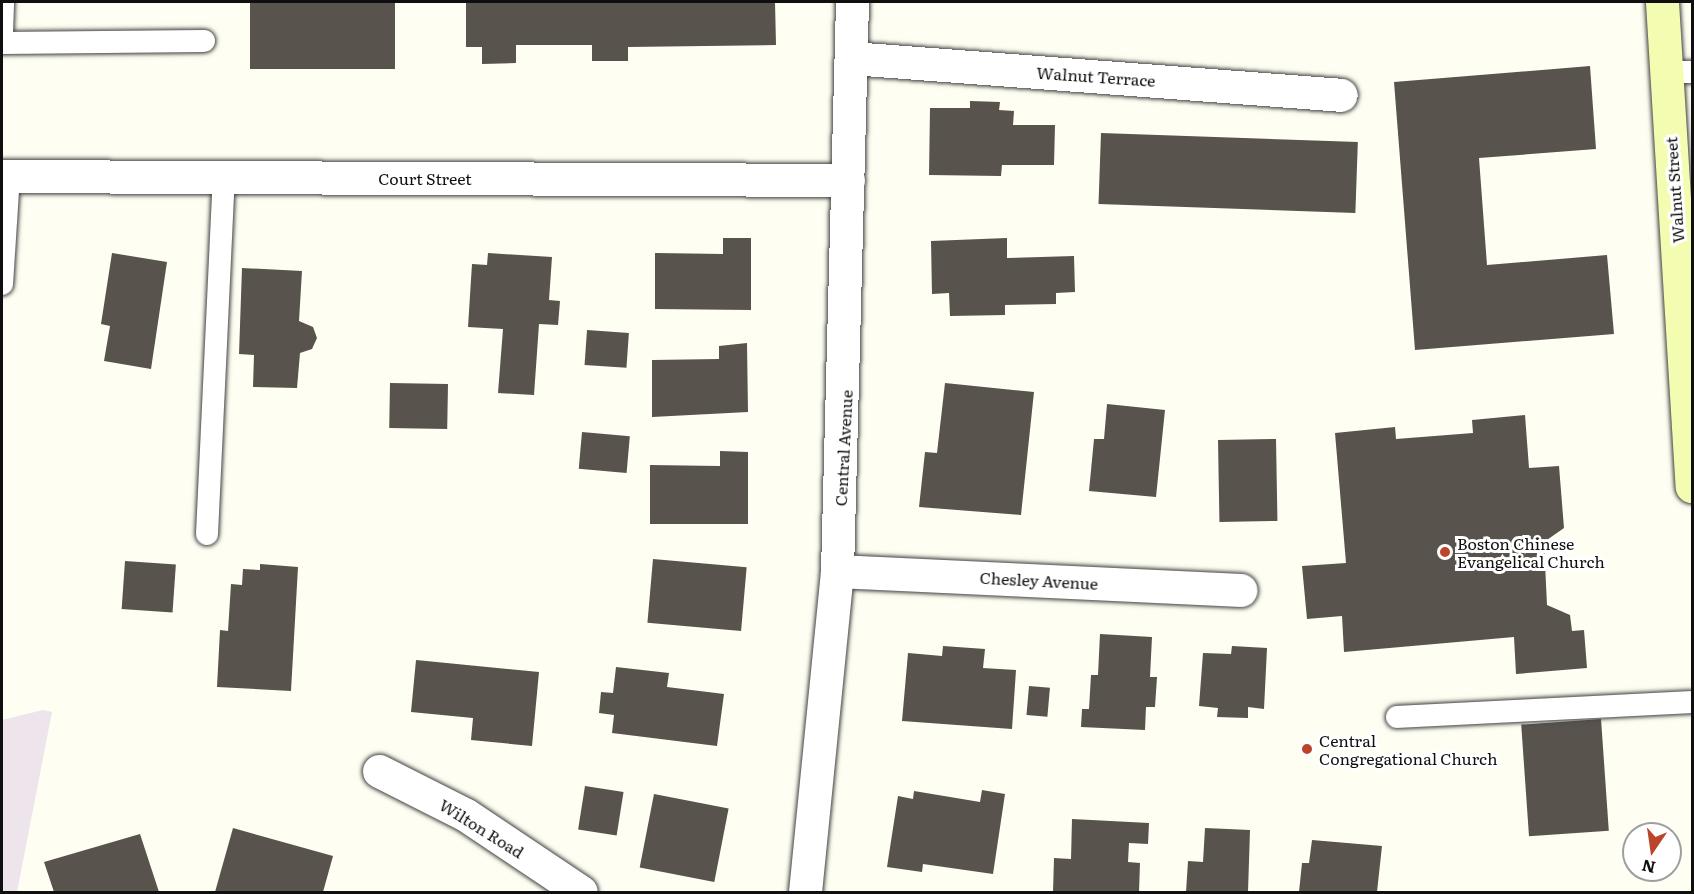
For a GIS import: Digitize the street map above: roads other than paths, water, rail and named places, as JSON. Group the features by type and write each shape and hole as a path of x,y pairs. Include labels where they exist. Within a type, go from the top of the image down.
{"main road":[{"name":"Walnut Street","path":"1662,2 1679,72 1692,486"}],"street":[{"name":"Central Avenue","path":"805,892 837,571 852,2"},
{"name":"Walnut Terrace","path":"851,58 1341,95"},
{"name":"Court Street","path":"5,176 848,180"},
{"name":"Chesley Avenue","path":"837,571 1241,590"},
{"name":"Wilton Road","path":"379,771 466,815 581,892"}],"lane":[{"path":"2,33 3,2"},
{"path":"2,43 204,41"},
{"path":"2,284 5,176"},
{"path":"207,534 224,177"},
{"path":"1398,717 1692,702"}],"place":[{"name":"Boston Chinese Evangelical Church","path":"1445,552"},
{"name":"Central Congregational Church","path":"1307,749"}]}
